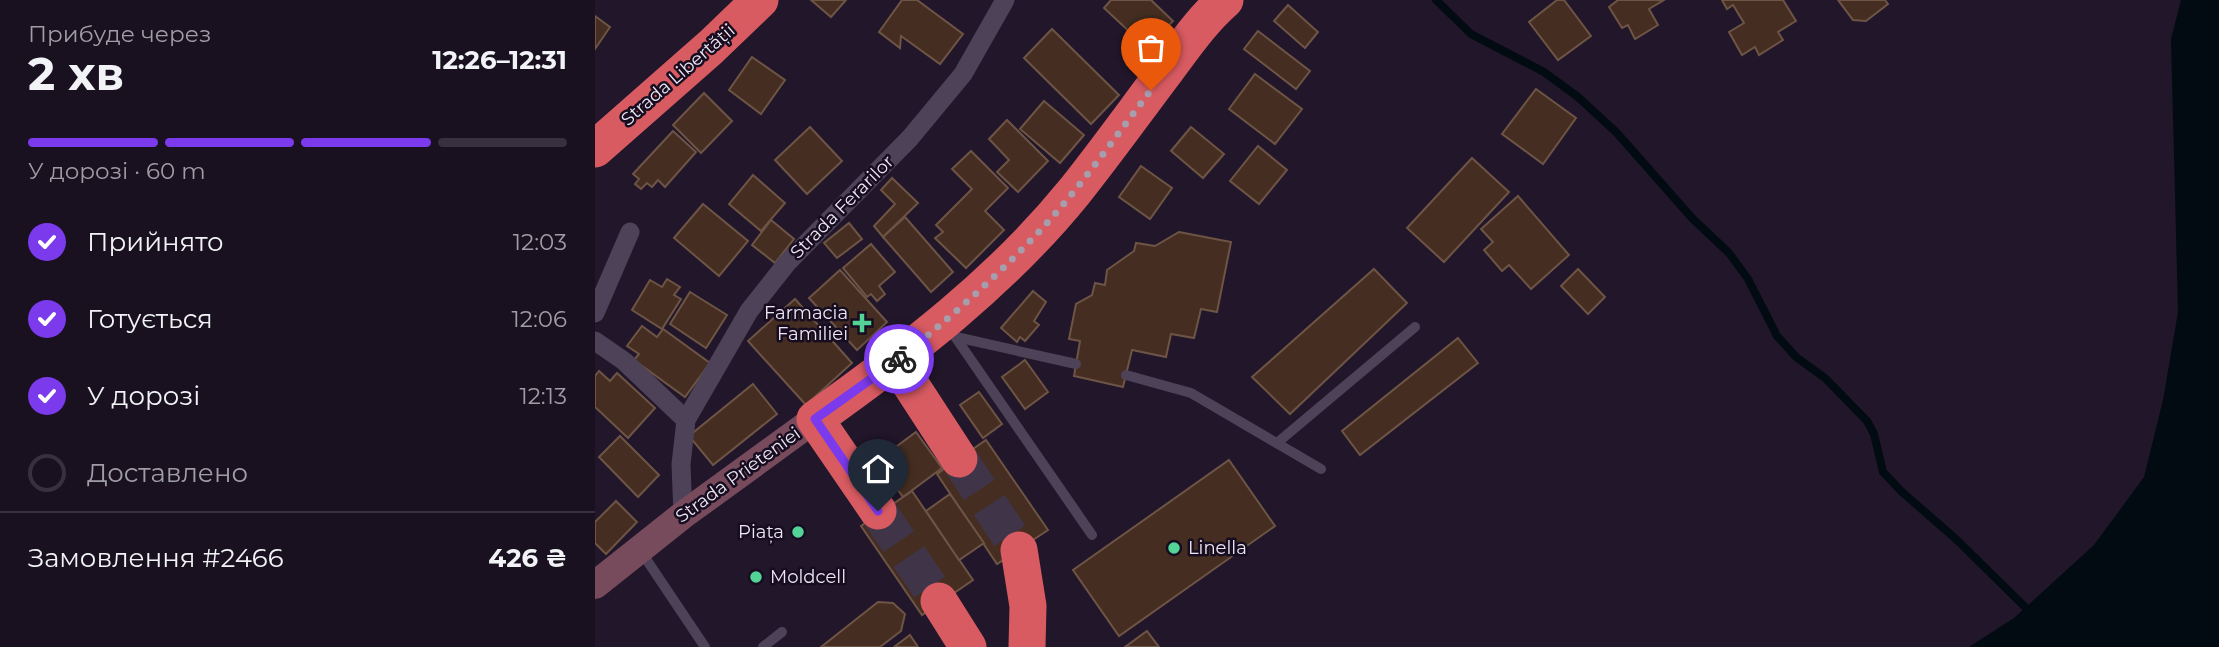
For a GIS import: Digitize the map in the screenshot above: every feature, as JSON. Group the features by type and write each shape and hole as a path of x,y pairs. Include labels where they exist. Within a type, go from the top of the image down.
{"highway":[{"name":"Strada Libertății","path":"595,149 760,0"},
{"name":"Strada Prieteniei","path":"815,419 895,362 950,329 1073,193 1198,29 1225,0"},
{"path":"895,362 959,459"},
{"path":"815,419 878,511"},
{"path":"1019,550 1028,606 1027,647"},
{"path":"939,601 968,647"}],"street":[{"name":"Strada Ferarilor","path":"683,515 681,464 686,420 749,311 787,263 910,138 937,106 963,74 1005,0"},
{"path":"595,313 630,232"},
{"path":"595,341 624,361 686,420"},
{"name":"Strada Prieteniei","path":"595,585 683,515 815,419"}],"lane":[{"path":"1277,443 1415,327"},
{"path":"950,329 1076,364"},
{"path":"950,329 1092,535"},
{"path":"1126,375 1191,393 1321,469"},
{"path":"639,550 705,647"},
{"path":"763,647 782,632"}],"shaded area":[{"path":"2181,0 2219,0 2219,647 1969,647 2014,618 2094,545 2144,477 2163,400 2178,312 2171,39"}],"building":[{"path":"811,0 846,0 831,17"},
{"path":"902,0 917,0 963,34 940,64 901,36 900,48 879,32"},
{"path":"1111,0 1151,0 1173,21 1147,48 1104,8"},
{"path":"1557,0 1564,0 1591,36 1558,60 1529,22"},
{"path":"1618,0 1664,0 1649,9 1658,25 1635,39 1628,25 1622,28 1609,7"},
{"path":"1722,0 1783,0 1796,21 1778,32 1783,40 1759,55 1755,47 1742,55 1729,32 1744,23 1733,5 1727,9"},
{"path":"1838,0 1885,0 1888,4 1866,21 1853,20"},
{"path":"1288,5 1318,32 1305,48 1274,21"},
{"path":"595,16 610,27 595,49"},
{"path":"1052,29 1119,95 1091,124 1024,58"},
{"path":"1258,31 1310,71 1296,89 1244,49"},
{"path":"752,57 785,80 761,114 729,90"},
{"path":"1255,74 1302,109 1275,144 1229,109"},
{"path":"1536,89 1576,118 1543,164 1502,134"},
{"path":"704,93 732,121 701,153 673,125"},
{"path":"1044,101 1084,135 1060,163 1020,129"},
{"path":"1007,120 1048,161 1018,192 997,172 1009,160 989,139"},
{"path":"810,127 842,161 807,194 775,160"},
{"path":"1191,127 1224,154 1203,178 1171,151"},
{"path":"673,131 696,152 665,187 658,180 652,187 647,183 641,189 635,184 639,179 633,174"},
{"path":"1258,146 1287,170 1259,204 1230,181"},
{"path":"971,151 1008,188 985,211 1004,230 966,268 935,238 943,232 936,225 972,189 952,169"},
{"path":"1472,158 1509,192 1444,262 1407,228"},
{"path":"1141,166 1172,188 1150,219 1119,197"},
{"path":"753,175 785,203 761,231 729,204"},
{"path":"892,178 918,203 883,237 874,226 895,204 881,190"},
{"path":"1518,196 1569,255 1531,289 1509,265 1502,271 1484,250 1493,242 1481,229"},
{"path":"703,204 748,241 719,276 674,238"},
{"path":"905,217 953,272 931,292 883,237"},
{"path":"771,220 794,239 775,263 752,245"},
{"path":"849,223 862,239 837,258 824,243"},
{"path":"1179,232 1231,242 1217,312 1201,309 1194,338 1171,334 1166,357 1132,350 1123,387 1074,376 1080,341 1069,339 1076,304 1092,295 1095,283 1105,285 1107,270 1134,251 1136,243 1155,246"},
{"path":"871,244 895,272 879,286 885,294 877,301 871,294 867,297 843,268"},
{"path":"1374,269 1407,303 1290,414 1252,377"},
{"path":"1578,269 1605,297 1588,314 1561,286"},
{"path":"840,270 887,322 857,350 809,298"},
{"path":"667,279 680,287 674,295 681,299 662,329 632,310 650,280 662,287"},
{"path":"1033,291 1046,302 1034,321 1039,325 1025,341 1020,337 1017,342 1001,328"},
{"path":"690,292 727,315 706,348 670,324"},
{"path":"795,299 852,363 806,405 748,341"},
{"path":"642,326 657,337 663,329 710,363 685,397 634,360 639,354 627,346"},
{"path":"1458,338 1478,363 1360,455 1342,431"},
{"path":"1025,360 1048,392 1025,409 1002,377"},
{"path":"599,371 610,381 617,373 655,408 628,438 595,407 595,376"},
{"path":"753,384 777,414 713,465 689,436"},
{"path":"979,392 1002,424 983,438 960,405"},
{"path":"916,432 942,468 903,497 877,461"},
{"path":"620,436 659,475 638,497 599,457"},
{"path":"986,440 1048,530 997,564 937,474"},
{"name":"Linella","path":"1229,460 1275,526 1119,636 1073,570"},
{"path":"912,491 973,580 922,615 861,526"},
{"path":"950,494 984,543 959,560 926,511"},
{"path":"616,501 637,522 606,554 595,543 595,522"},
{"path":"878,602 893,603 905,614 901,631 880,647 821,647"},
{"path":"1147,631 1159,647 1125,647"},
{"path":"910,635 918,647 894,647"}],"waterway":[{"path":"1436,0 1471,34 1544,72 1578,97 1617,133 1692,218 1729,253 1748,279 1777,336 1796,357 1825,378 1867,421 1874,434 1883,472 2033,615"}],"tunnel":[{"path":"959,459 1019,550"},
{"path":"878,511 939,601"}],"way so far":[{"path":"899,359 945,322 1035,236 1073,193 1151,90"}],"place":[{"name":"Farmacia Familiei","path":"862,323"},
{"name":"Piața","path":"798,532"},
{"name":"Linella","path":"1174,548"},
{"name":"Moldcell","path":"756,577"}],"route":[{"path":"878,511 815,419 899,359"}]}
